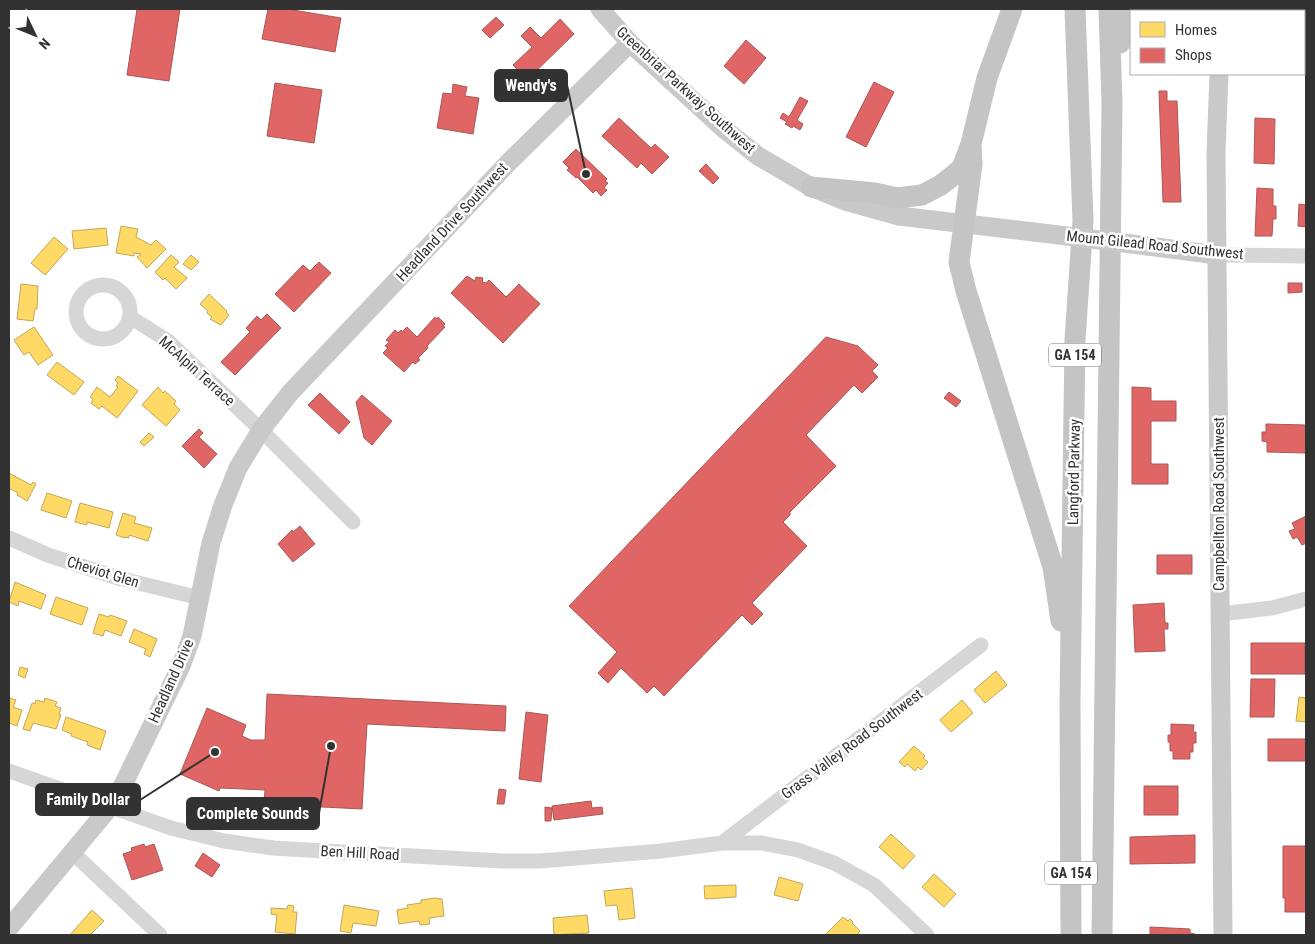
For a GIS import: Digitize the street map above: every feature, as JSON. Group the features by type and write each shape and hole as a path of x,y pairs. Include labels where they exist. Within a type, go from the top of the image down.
{"highway":[{"path":"811,187 875,193 897,198 922,194 940,185 962,168 971,144 987,78 1012,9"},
{"name":"Langford Parkway","path":"1071,935 1070,701 1075,340 1083,220 1075,9"},
{"name":"GA 154","path":"1102,935 1112,102 1109,9"},
{"path":"1112,102 1125,9"},
{"path":"971,144 972,164 959,262 966,291 1053,567 1070,701"}],"main road":[{"name":"Greenbriar Parkway Southwest","path":"600,9 630,43 724,129 758,156 811,187 845,201 899,216 1034,232"},
{"name":"Headland Drive Southwest","path":"279,407 509,162 630,43"},
{"name":"Campbellton Road Southwest","path":"1219,75 1216,152 1223,935"},
{"name":"Mount Gilead Road Southwest","path":"1034,232 1217,255"},
{"name":"Headland Drive","path":"9,928 110,807 124,783 181,666 192,636 211,543 222,505 238,468 261,430 279,407"}],"street":[{"name":"Mount Gilead Road Southwest","path":"1217,255 1306,256"},
{"name":"McAlpin Terrace","path":"130,317 168,341 353,522"},
{"name":"Cheviot Glen","path":"9,538 48,554 118,578 200,598"},
{"path":"1220,614 1272,608 1306,599"},
{"name":"Grass Valley Road Southwest","path":"722,843 981,645"},
{"name":"Ben Hill Road","path":"9,770 172,828 224,841 273,848 501,861 547,861 661,851 722,843 762,843 798,850 834,863 874,885 927,935"},
{"path":"73,852 160,935"}],"building: Homes":[{"path":"121,226 138,229 136,237 151,245 156,240 166,249 147,268 137,257 141,254 134,253 134,256 116,253"},
{"path":"106,228 108,245 74,249 72,231"},
{"path":"54,237 68,249 45,275 31,263"},
{"path":"171,255 179,262 174,267 187,278 176,289 165,278 163,280 155,272"},
{"path":"191,255 199,262 191,270 183,264"},
{"path":"21,284 38,286 37,309 35,309 33,321 17,319"},
{"path":"209,294 229,315 221,325 210,319 212,317 207,313 208,311 200,304"},
{"path":"34,327 53,355 38,365 29,352 24,355 14,340"},
{"path":"57,362 84,382 74,395 47,375"},
{"path":"118,376 138,391 117,418 102,406 99,409 91,403 93,399 90,397 97,387 110,397 118,387 116,386 118,383 115,380"},
{"path":"158,387 163,393 165,391 176,401 174,404 180,410 166,426 142,405"},
{"path":"149,433 154,437 144,446 140,442"},
{"path":"9,473 31,485 33,482 36,484 27,501 9,488"},
{"path":"47,493 72,501 66,518 41,510"},
{"path":"80,503 113,512 109,528 87,522 87,525 75,522"},
{"path":"123,513 136,517 134,523 152,528 148,541 129,535 129,538 125,538 116,535"},
{"path":"15,582 46,595 41,609 19,601 18,606 9,602"},
{"path":"56,597 88,608 82,625 50,614"},
{"path":"99,614 109,617 110,615 127,621 121,636 105,630 103,636 93,633"},
{"path":"134,629 157,639 150,657 144,654 146,649 129,642"},
{"path":"20,667 28,669 25,678 18,675"},
{"path":"996,671 1007,685 985,703 974,690"},
{"path":"1299,697 1306,698 1306,722 1296,721"},
{"path":"9,698 16,700 13,707 22,710 17,726 9,723"},
{"path":"45,698 57,702 55,706 61,708 59,715 61,715 56,729 33,723 30,731 23,729 32,703 35,704 36,700 44,702"},
{"path":"962,700 973,713 951,732 940,720"},
{"path":"66,717 106,731 100,750 87,745 88,742 71,736 72,734 62,730"},
{"path":"914,746 925,756 923,758 928,762 921,770 918,767 915,771 907,764 905,767 899,762"},
{"path":"891,834 915,856 903,869 879,847"},
{"path":"934,874 956,894 944,907 922,887"},
{"path":"779,877 803,884 798,901 774,895"},
{"path":"736,885 736,897 705,899 704,886"},
{"path":"632,888 635,918 619,920 617,905 606,906 604,891"},
{"path":"442,899 444,916 429,918 430,924 420,925 419,921 399,924 397,910 408,908 407,905 421,903 421,900"},
{"path":"288,905 294,906 293,912 297,912 295,934 275,932 277,915 271,914 271,908 287,909"},
{"path":"344,905 379,911 376,926 353,923 351,933 340,931"},
{"path":"92,910 104,921 90,935 70,935"},
{"path":"587,915 589,933 554,935 553,918"},
{"path":"843,917 848,921 850,919 860,931 857,935 825,935"}],"building: Shops":[{"path":"137,9 180,9 169,81 127,75"},
{"path":"268,9 287,9 341,18 335,52 262,39"},
{"path":"496,17 504,25 490,38 482,30"},
{"path":"560,19 574,34 527,80 513,65 532,47 521,36 530,27 541,38"},
{"path":"746,40 766,58 744,84 724,66"},
{"path":"874,82 894,92 866,147 846,137"},
{"path":"275,83 322,90 314,143 267,136"},
{"path":"453,84 467,87 465,96 479,98 473,134 437,128 443,93 452,94"},
{"path":"1159,91 1167,91 1167,101 1177,101 1181,202 1163,202"},
{"path":"800,97 808,101 797,120 803,124 800,130 785,124 787,122 780,118 783,113 789,117"},
{"path":"619,118 651,148 655,144 669,157 652,174 641,163 637,168 602,136"},
{"path":"1255,118 1275,119 1274,164 1254,163"},
{"path":"576,149 607,179 605,181 608,183 604,188 607,190 601,196 596,190 593,193 567,170 569,168 563,162"},
{"path":"706,164 719,178 713,184 699,171"},
{"path":"1257,188 1273,189 1273,206 1276,206 1276,219 1273,219 1272,236 1255,236"},
{"path":"1299,204 1306,205 1306,227 1298,226"},
{"path":"319,262 331,273 294,312 275,294 303,265 310,271"},
{"path":"467,276 475,281 476,277 483,278 482,282 486,283 489,280 506,297 519,284 540,304 503,343 451,293"},
{"path":"1288,283 1302,283 1302,292 1288,293"},
{"path":"267,314 281,328 235,375 221,362 250,332 246,328 257,316 261,320"},
{"path":"435,317 437,319 438,317 445,324 443,326 445,327 427,346 428,348 418,358 420,360 415,364 413,362 404,372 383,353 388,348 385,346 389,342 386,340 395,330 398,333 401,330 402,332 407,327 417,337"},
{"path":"826,337 858,346 878,365 872,371 878,377 862,393 854,385 806,435 836,466 790,512 790,515 783,522 807,546 752,603 763,614 752,625 742,615 664,696 654,686 647,693 621,668 608,683 598,673 617,652 569,606"},
{"path":"1132,387 1151,388 1151,401 1176,401 1176,421 1151,421 1151,464 1168,464 1168,484 1132,484"},
{"path":"949,392 961,401 956,407 944,398"},
{"path":"320,393 350,422 339,434 308,405"},
{"path":"362,395 392,421 372,445 364,438 356,402"},
{"path":"1266,424 1306,425 1306,453 1267,452 1267,442 1262,441 1262,432 1266,432"},
{"path":"199,429 203,433 199,437 217,454 204,468 182,446"},
{"path":"1306,516 1306,543 1302,545 1297,537 1293,539 1289,531 1295,529 1292,523"},
{"path":"300,526 315,544 293,562 278,544 292,530 293,532"},
{"path":"1157,555 1192,555 1192,574 1157,574"},
{"path":"1164,603 1165,623 1168,623 1168,629 1164,629 1165,651 1135,652 1133,605"},
{"path":"1251,643 1305,643 1305,674 1251,674"},
{"path":"1251,679 1275,679 1274,717 1250,717"},
{"path":"267,694 506,706 505,731 367,724 362,809 264,804 265,790 220,788 219,791 180,774 207,708 246,725 242,736 251,740 265,740"},
{"path":"526,712 548,715 541,782 519,779"},
{"path":"1171,724 1194,725 1193,732 1196,732 1196,743 1193,743 1193,752 1190,752 1190,759 1173,759 1173,751 1170,751 1170,742 1168,742 1168,735 1171,735"},
{"path":"1268,739 1306,739 1306,761 1268,761"},
{"path":"1144,786 1178,786 1178,815 1144,815"},
{"path":"499,789 506,790 504,804 497,804"},
{"path":"591,801 592,808 602,807 603,814 554,820 552,806"},
{"path":"545,807 552,808 551,821 545,821"},
{"path":"1195,835 1195,863 1130,864 1130,837"},
{"path":"144,844 145,847 154,844 163,870 132,880 123,854 132,851 131,848"},
{"path":"1283,846 1306,846 1306,912 1285,912 1285,898 1283,898"},
{"path":"203,853 220,865 212,877 195,866"},
{"path":"1150,927 1190,929 1190,933 1195,935 1150,935"}],"place":[{"name":"Wendy's","path":"586,174"},
{"name":"Complete Sounds","path":"331,746"},
{"name":"Family Dollar","path":"215,752"}]}
